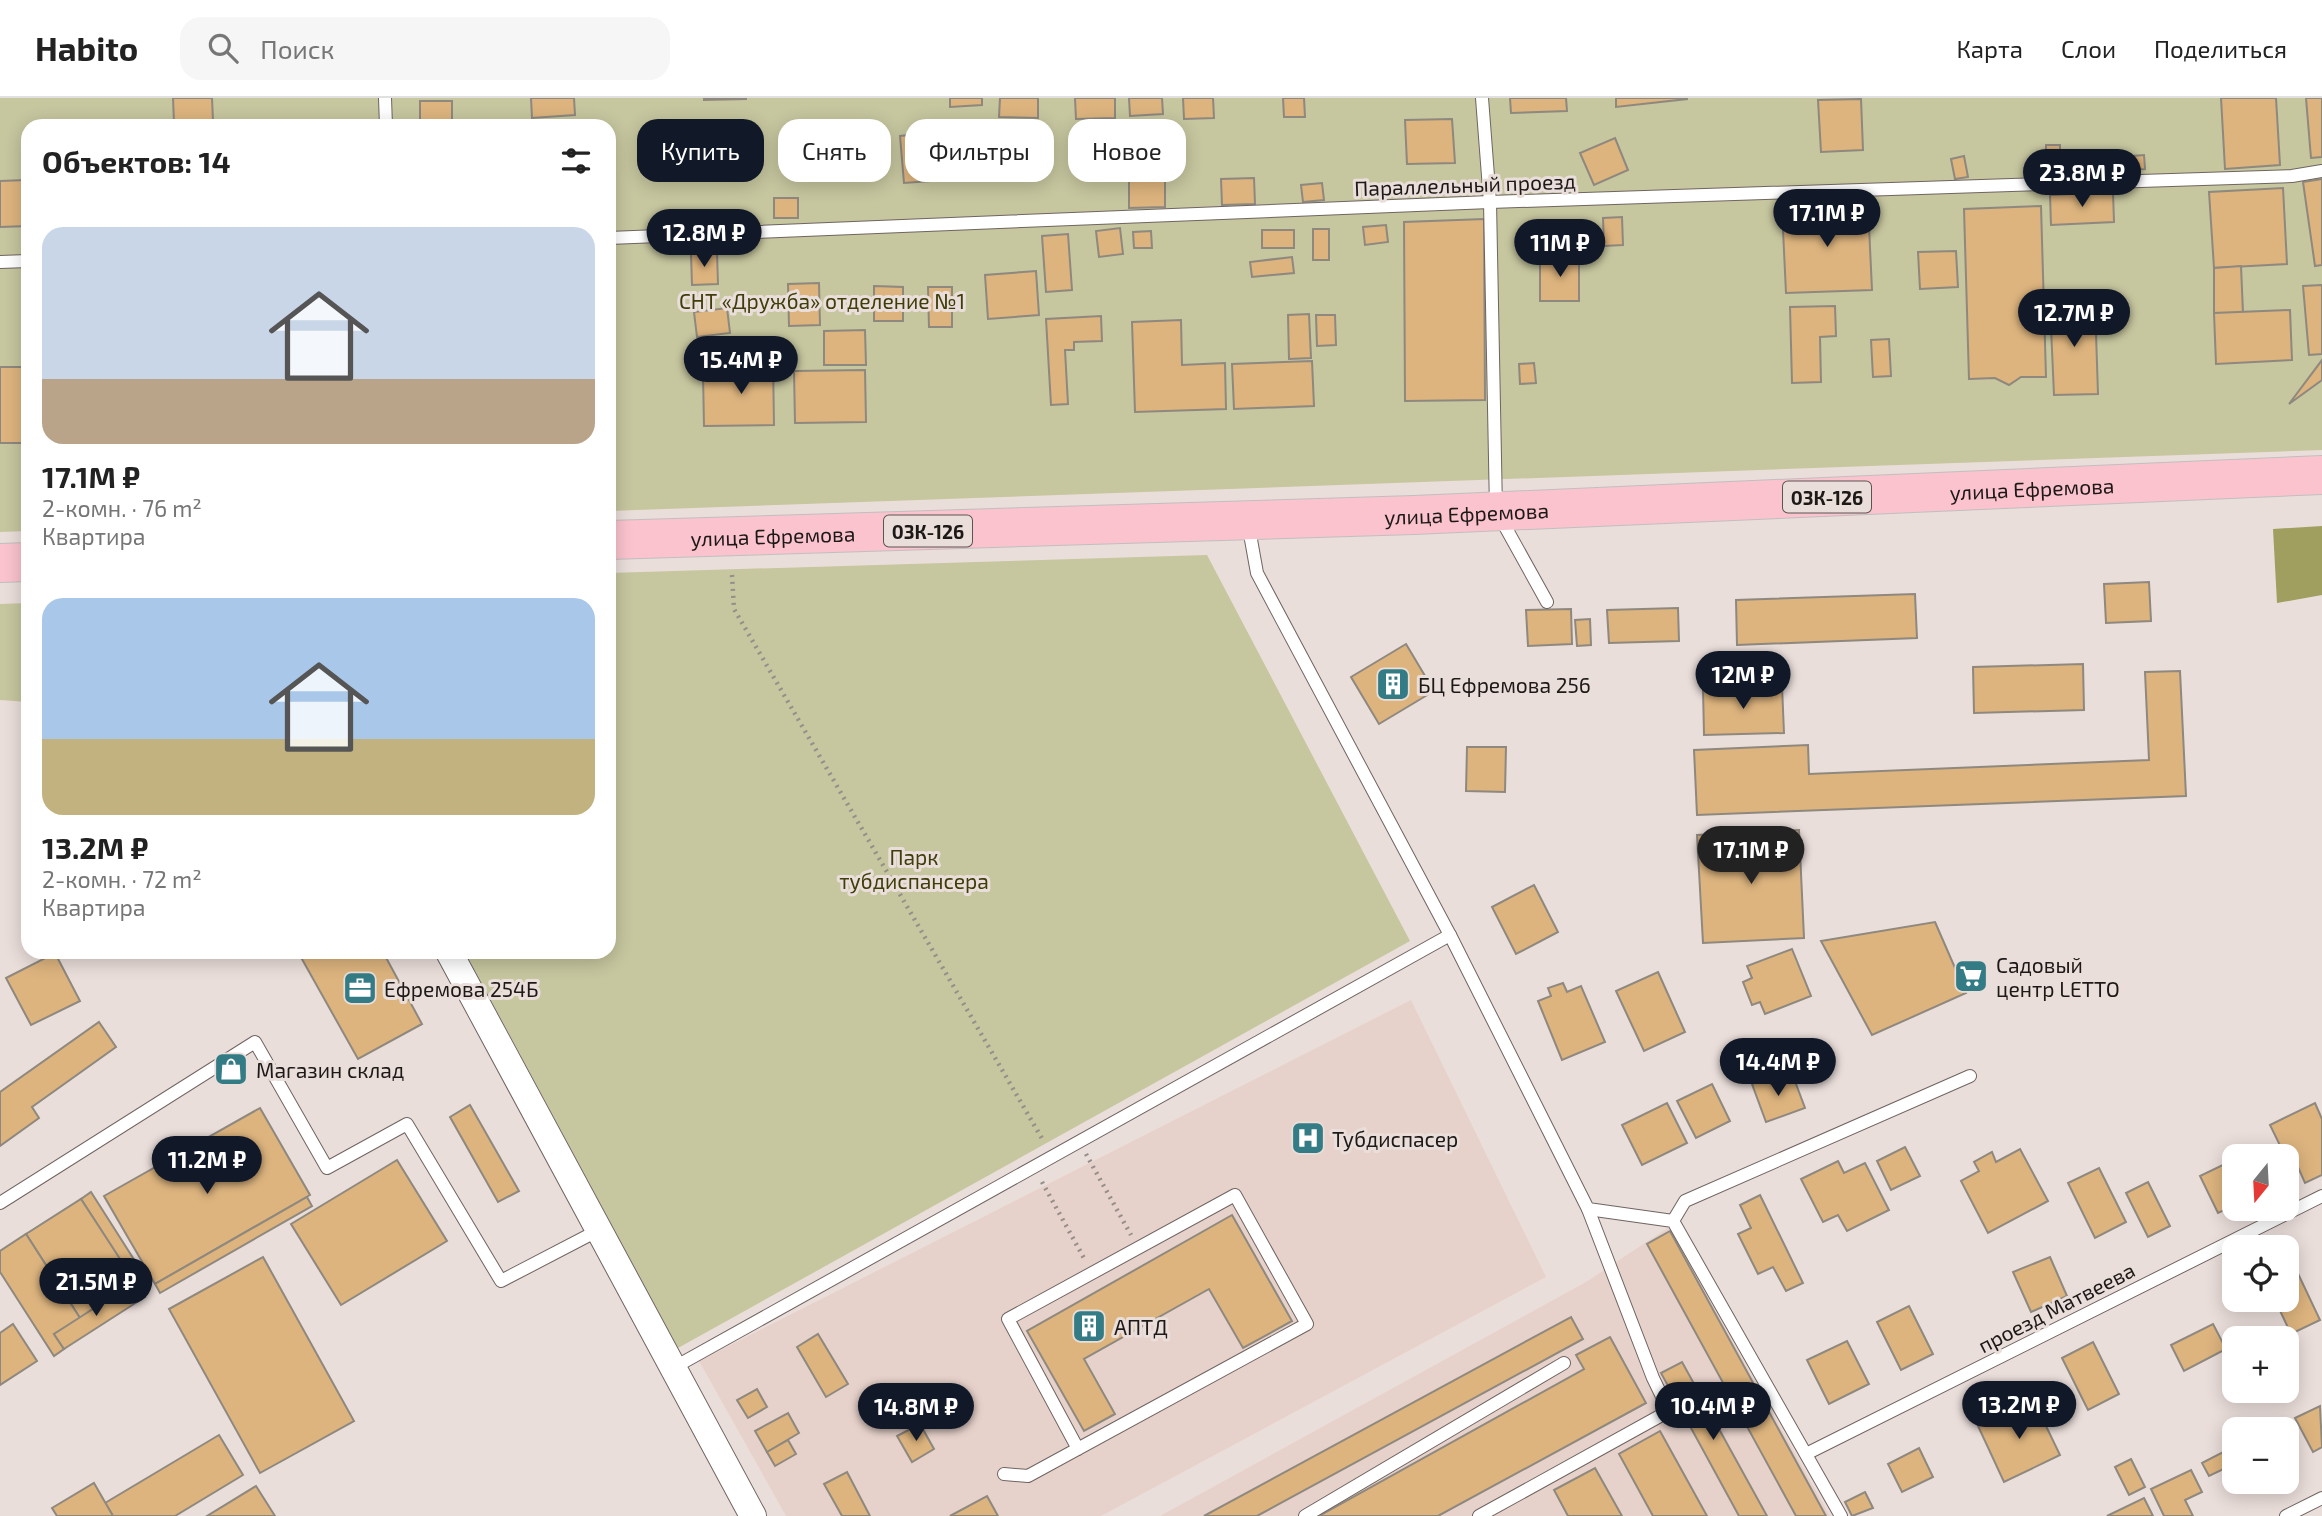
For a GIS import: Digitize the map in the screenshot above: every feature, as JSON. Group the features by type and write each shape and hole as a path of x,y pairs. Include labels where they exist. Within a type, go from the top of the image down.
{"main road":[{"name":"улица Ефремова","path":"616,540 1248,520 1952,493 2322,475"},
{"path":"0,563 21,562"}],"street":[{"path":"453,959 753,1516"}],"lane":[{"path":"385,98 386,119"},
{"path":"1482,98 1490,202 1496,510 1547,602"},
{"name":"Параллельный проезд","path":"616,238 1490,202 2278,176 2322,171"},
{"path":"0,262 21,261"},
{"path":"1248,520 1257,573 1450,935 1588,1209 1653,1378 1670,1411 1479,1516"},
{"path":"673,1368 1077,1140 1450,935"},
{"path":"0,1203 255,1042 327,1168 407,1124 502,1282 597,1231"},
{"path":"1672,1221 1685,1201 1970,1076"},
{"path":"1003,1474 1028,1476 1079,1449 1307,1324 1235,1195 1008,1318 1079,1449"},
{"name":"проезд Матвеева","path":"1808,1453 2322,1196"},
{"path":"1588,1209 1672,1221"},
{"path":"1672,1221 1842,1516"},
{"path":"1305,1516 1564,1363"},
{"path":"2286,1516 2322,1498"}],"path":[{"path":"732,575 734,609 1051,1155"},
{"path":"1077,1140 1139,1248"},
{"path":"1033,1165 1093,1273"}],"shaded area":[{"path":"2322,526 2322,595 2277,603 2273,529"},
{"name":"Тубдиспасер","path":"1411,1000 1546,1277 1101,1516 786,1516 699,1361"},
{"path":"1669,1227 1830,1516 1160,1516 1586,1282"}],"green space":[{"name":"СНТ «Дружба» отделение №1","path":"0,98 2322,98 2322,450 616,511 616,119 21,119 21,531 0,532"},
{"name":"Парк тубдиспансера","path":"1207,555 1410,941 678,1348 469,959 616,959 616,573"},
{"path":"21,603 21,702 0,700 0,604"}],"building":[{"path":"173,98 212,98 213,119 174,119"},
{"path":"531,98 574,98 575,115 532,118"},
{"path":"746,98 746,99 704,100"},
{"path":"950,98 982,98 982,105 950,107"},
{"path":"1000,98 1038,98 1038,118 999,117"},
{"path":"1075,98 1115,98 1115,118 1076,119"},
{"path":"1129,98 1162,98 1163,114 1130,116"},
{"path":"1183,98 1213,98 1214,118 1184,119"},
{"path":"1283,98 1304,98 1305,117 1284,117"},
{"path":"1510,98 1566,98 1567,111 1511,113"},
{"path":"1616,98 1687,98 1687,99 1616,107"},
{"path":"2221,98 2276,98 2280,165 2225,169"},
{"path":"2306,98 2322,98 2322,157 2311,158"},
{"path":"1861,99 1863,150 1821,152 1818,100"},
{"path":"420,101 452,101 452,119 420,119"},
{"path":"1452,119 1455,163 1407,164 1405,120"},
{"path":"905,135 905,182 917,182 904,183 900,136"},
{"path":"1615,138 1628,170 1594,185 1580,153"},
{"path":"2046,145 2060,145 2060,174 2046,174"},
{"path":"2144,155 2145,169 2133,170 2132,156"},
{"path":"1964,156 1968,177 1955,179 1951,159"},
{"path":"1254,178 1255,204 1222,205 1221,179"},
{"path":"2322,179 2322,265 2315,266 2303,182"},
{"path":"21,180 21,226 0,227 0,181"},
{"path":"1129,182 1165,182 1165,207 1129,208"},
{"path":"1322,183 1324,200 1303,202 1301,185"},
{"path":"2283,188 2287,264 2214,268 2209,192"},
{"path":"2113,192 2114,222 2051,225 2050,195"},
{"path":"774,198 798,198 798,218 774,218"},
{"path":"1868,205 1872,290 1786,293 1782,209"},
{"path":"2041,206 2046,377 2021,377 2009,385 1995,378 1969,379 1964,209"},
{"path":"1622,217 1623,245 1604,246 1603,218"},
{"path":"1484,219 1485,400 1405,401 1404,222"},
{"path":"1386,225 1388,242 1365,245 1363,227"},
{"path":"1120,228 1123,254 1099,257 1096,231"},
{"path":"1313,229 1329,229 1329,260 1313,260"},
{"path":"1262,230 1294,230 1294,248 1262,248"},
{"path":"1151,231 1152,248 1134,248 1133,232"},
{"path":"1068,234 1072,290 1046,292 1042,236"},
{"path":"1956,251 1958,287 1920,289 1918,252"},
{"path":"717,253 718,284 692,285 691,254"},
{"path":"1540,256 1579,256 1579,301 1540,301"},
{"path":"1292,257 1294,273 1252,277 1250,262"},
{"path":"2241,266 2243,313 2214,313 2214,268"},
{"path":"1036,271 1039,315 988,319 985,275"},
{"path":"819,283 820,325 789,326 788,284"},
{"path":"2322,285 2322,354 2309,355 2303,286"},
{"path":"874,286 903,287 903,321 874,321"},
{"path":"928,287 952,287 952,327 929,327"},
{"path":"2095,303 2098,394 2054,395 2050,305"},
{"path":"1835,306 1836,336 1820,337 1821,382 1792,383 1790,307"},
{"path":"727,308 730,333 697,337 694,312"},
{"path":"2290,310 2292,360 2216,364 2214,313"},
{"path":"1309,314 1311,358 1289,359 1288,315"},
{"path":"1316,315 1335,315 1336,345 1317,346"},
{"path":"1101,316 1102,341 1074,342 1074,350 1065,350 1068,404 1051,405 1046,319"},
{"path":"1181,320 1182,365 1225,363 1226,409 1135,412 1132,322"},
{"path":"865,330 866,365 824,365 824,331"},
{"path":"1889,339 1891,376 1873,377 1871,340"},
{"path":"734,360 773,360 774,425 704,426 703,375 734,375"},
{"path":"2322,360 2322,380 2289,404"},
{"path":"1312,361 1314,406 1234,409 1232,364"},
{"path":"1534,363 1536,383 1520,384 1519,364"},
{"path":"0,367 21,367 21,443 0,443"},
{"path":"865,370 866,422 795,423 794,371"},
{"path":"2149,582 2151,621 2106,623 2104,584"},
{"path":"1915,594 1917,638 1737,645 1736,600"},
{"path":"1678,608 1679,641 1609,643 1607,610"},
{"path":"1571,609 1572,644 1528,646 1526,610"},
{"path":"1590,619 1591,645 1577,646 1575,620"},
{"name":"БЦ Ефремова 256","path":"1406,644 1434,691 1379,724 1351,677"},
{"path":"2083,664 2084,710 1974,713 1973,667"},
{"path":"2180,671 2186,796 1697,815 1694,750 1808,745 1809,774 2149,760 2145,672"},
{"path":"1782,686 1784,733 1704,735 1703,688"},
{"path":"1467,747 1506,747 1505,792 1466,791"},
{"path":"1799,830 1804,938 1703,943 1697,835"},
{"path":"1534,885 1558,932 1516,954 1492,907"},
{"path":"1935,922 1966,993 1872,1035 1821,941"},
{"path":"1792,949 1811,996 1765,1014 1760,1002 1752,1005 1743,982 1752,978 1747,966"},
{"path":"43,959 58,959 80,1001 31,1025 6,978"},
{"name":"Ефремова 254Б","path":"302,959 387,959 422,1024 358,1059"},
{"path":"1658,972 1685,1032 1644,1051 1616,991"},
{"path":"1563,983 1567,992 1581,986 1605,1042 1562,1060 1538,1001 1551,996 1548,988"},
{"path":"99,1022 116,1047 32,1107 39,1118 0,1146 0,1092"},
{"path":"1793,1076 1805,1108 1766,1122 1752,1084 1768,1078 1771,1084"},
{"path":"1712,1084 1730,1121 1696,1138 1677,1101"},
{"path":"1667,1103 1687,1143 1642,1165 1622,1125"},
{"path":"2315,1103 2322,1119 2322,1175 2305,1183 2300,1172 2300,1144 2279,1144 2270,1125"},
{"path":"470,1105 519,1191 498,1202 450,1117"},
{"path":"260,1108 310,1195 155,1284 104,1196"},
{"path":"1905,1147 1920,1176 1891,1190 1877,1161"},
{"path":"2020,1149 2048,1201 1988,1233 1961,1181 1979,1171 1974,1162 1992,1152 1996,1162"},
{"path":"397,1160 447,1241 341,1305 291,1224"},
{"path":"1838,1161 1844,1173 1865,1163 1889,1210 1847,1231 1838,1215 1823,1222 1801,1179"},
{"path":"2222,1165 2222,1211 2218,1213 2200,1176"},
{"path":"2099,1168 2126,1222 2095,1238 2068,1183"},
{"path":"2148,1182 2170,1226 2148,1237 2126,1193"},
{"path":"91,1192 140,1269 130,1275 81,1199"},
{"path":"1760,1195 1803,1283 1786,1291 1773,1267 1758,1274 1738,1234 1751,1228 1740,1205"},
{"path":"307,1197 312,1206 160,1293 155,1284"},
{"path":"81,1199 135,1282 80,1318 26,1234"},
{"name":"АПТД","path":"1232,1215 1292,1321 1243,1348 1209,1289 1084,1359 1115,1414 1084,1431 1027,1331"},
{"path":"1670,1231 1826,1516 1796,1516 1647,1244"},
{"path":"26,1234 80,1318 54,1334 64,1349 54,1356 0,1272 0,1251"},
{"path":"263,1257 354,1421 260,1473 169,1309"},
{"path":"2050,1257 2067,1296 2031,1312 2013,1272"},
{"path":"2299,1276 2320,1320 2299,1330 2299,1326 2287,1326 2281,1312 2299,1312"},
{"path":"135,1282 145,1297 137,1302 127,1287"},
{"path":"127,1287 137,1302 64,1349 54,1334"},
{"path":"1909,1306 1933,1354 1901,1370 1877,1322"},
{"path":"1571,1317 1583,1339 1257,1516 1204,1516"},
{"path":"13,1324 37,1361 0,1385 0,1333"},
{"path":"2213,1324 2222,1341 2222,1351 2184,1371 2171,1345"},
{"path":"818,1334 848,1384 826,1397 797,1347"},
{"path":"1610,1337 1646,1403 1438,1516 1319,1516 1584,1369 1576,1355"},
{"path":"1847,1341 1869,1384 1829,1404 1807,1360"},
{"path":"2093,1342 2119,1394 2088,1410 2062,1358"},
{"path":"1682,1362 1767,1516 1739,1516 1661,1373"},
{"path":"757,1389 767,1407 748,1418 737,1400"},
{"path":"2033,1399 2060,1455 2004,1482 1978,1426"},
{"path":"2320,1406 2322,1447 2313,1452 2297,1417"},
{"path":"788,1413 799,1433 767,1452 755,1431"},
{"path":"920,1424 934,1449 912,1462 897,1436"},
{"path":"1660,1431 1707,1516 1653,1516 1619,1454"},
{"path":"219,1435 243,1475 175,1516 113,1516 105,1503"},
{"path":"788,1440 796,1454 775,1466 767,1452"},
{"path":"1919,1448 1933,1477 1902,1492 1888,1464"},
{"path":"2222,1453 2222,1470 2209,1476 2202,1463"},
{"path":"2131,1459 2145,1487 2129,1495 2115,1467"},
{"path":"1595,1468 1622,1516 1568,1516 1554,1490"},
{"path":"2191,1470 2202,1492 2185,1500 2193,1516 2164,1516 2151,1489"},
{"path":"847,1472 870,1516 842,1516 824,1484"},
{"path":"94,1483 113,1516 57,1516 52,1508"},
{"path":"256,1486 275,1516 207,1516"},
{"path":"1865,1492 1873,1508 1852,1516 1845,1502"},
{"path":"987,1496 998,1516 950,1516"},
{"path":"2144,1498 2153,1516 2107,1516"}],"place":[{"name":"БЦ Ефремова 256","path":"1393,684"},
{"name":"Садовый центр LETTO","path":"1971,976"},
{"name":"Ефремова 254Б","path":"360,988"},
{"name":"Магазин склад","path":"231,1069"},
{"name":"Тубдиспасер","path":"1308,1138"},
{"name":"АПТД","path":"1089,1326"}]}
